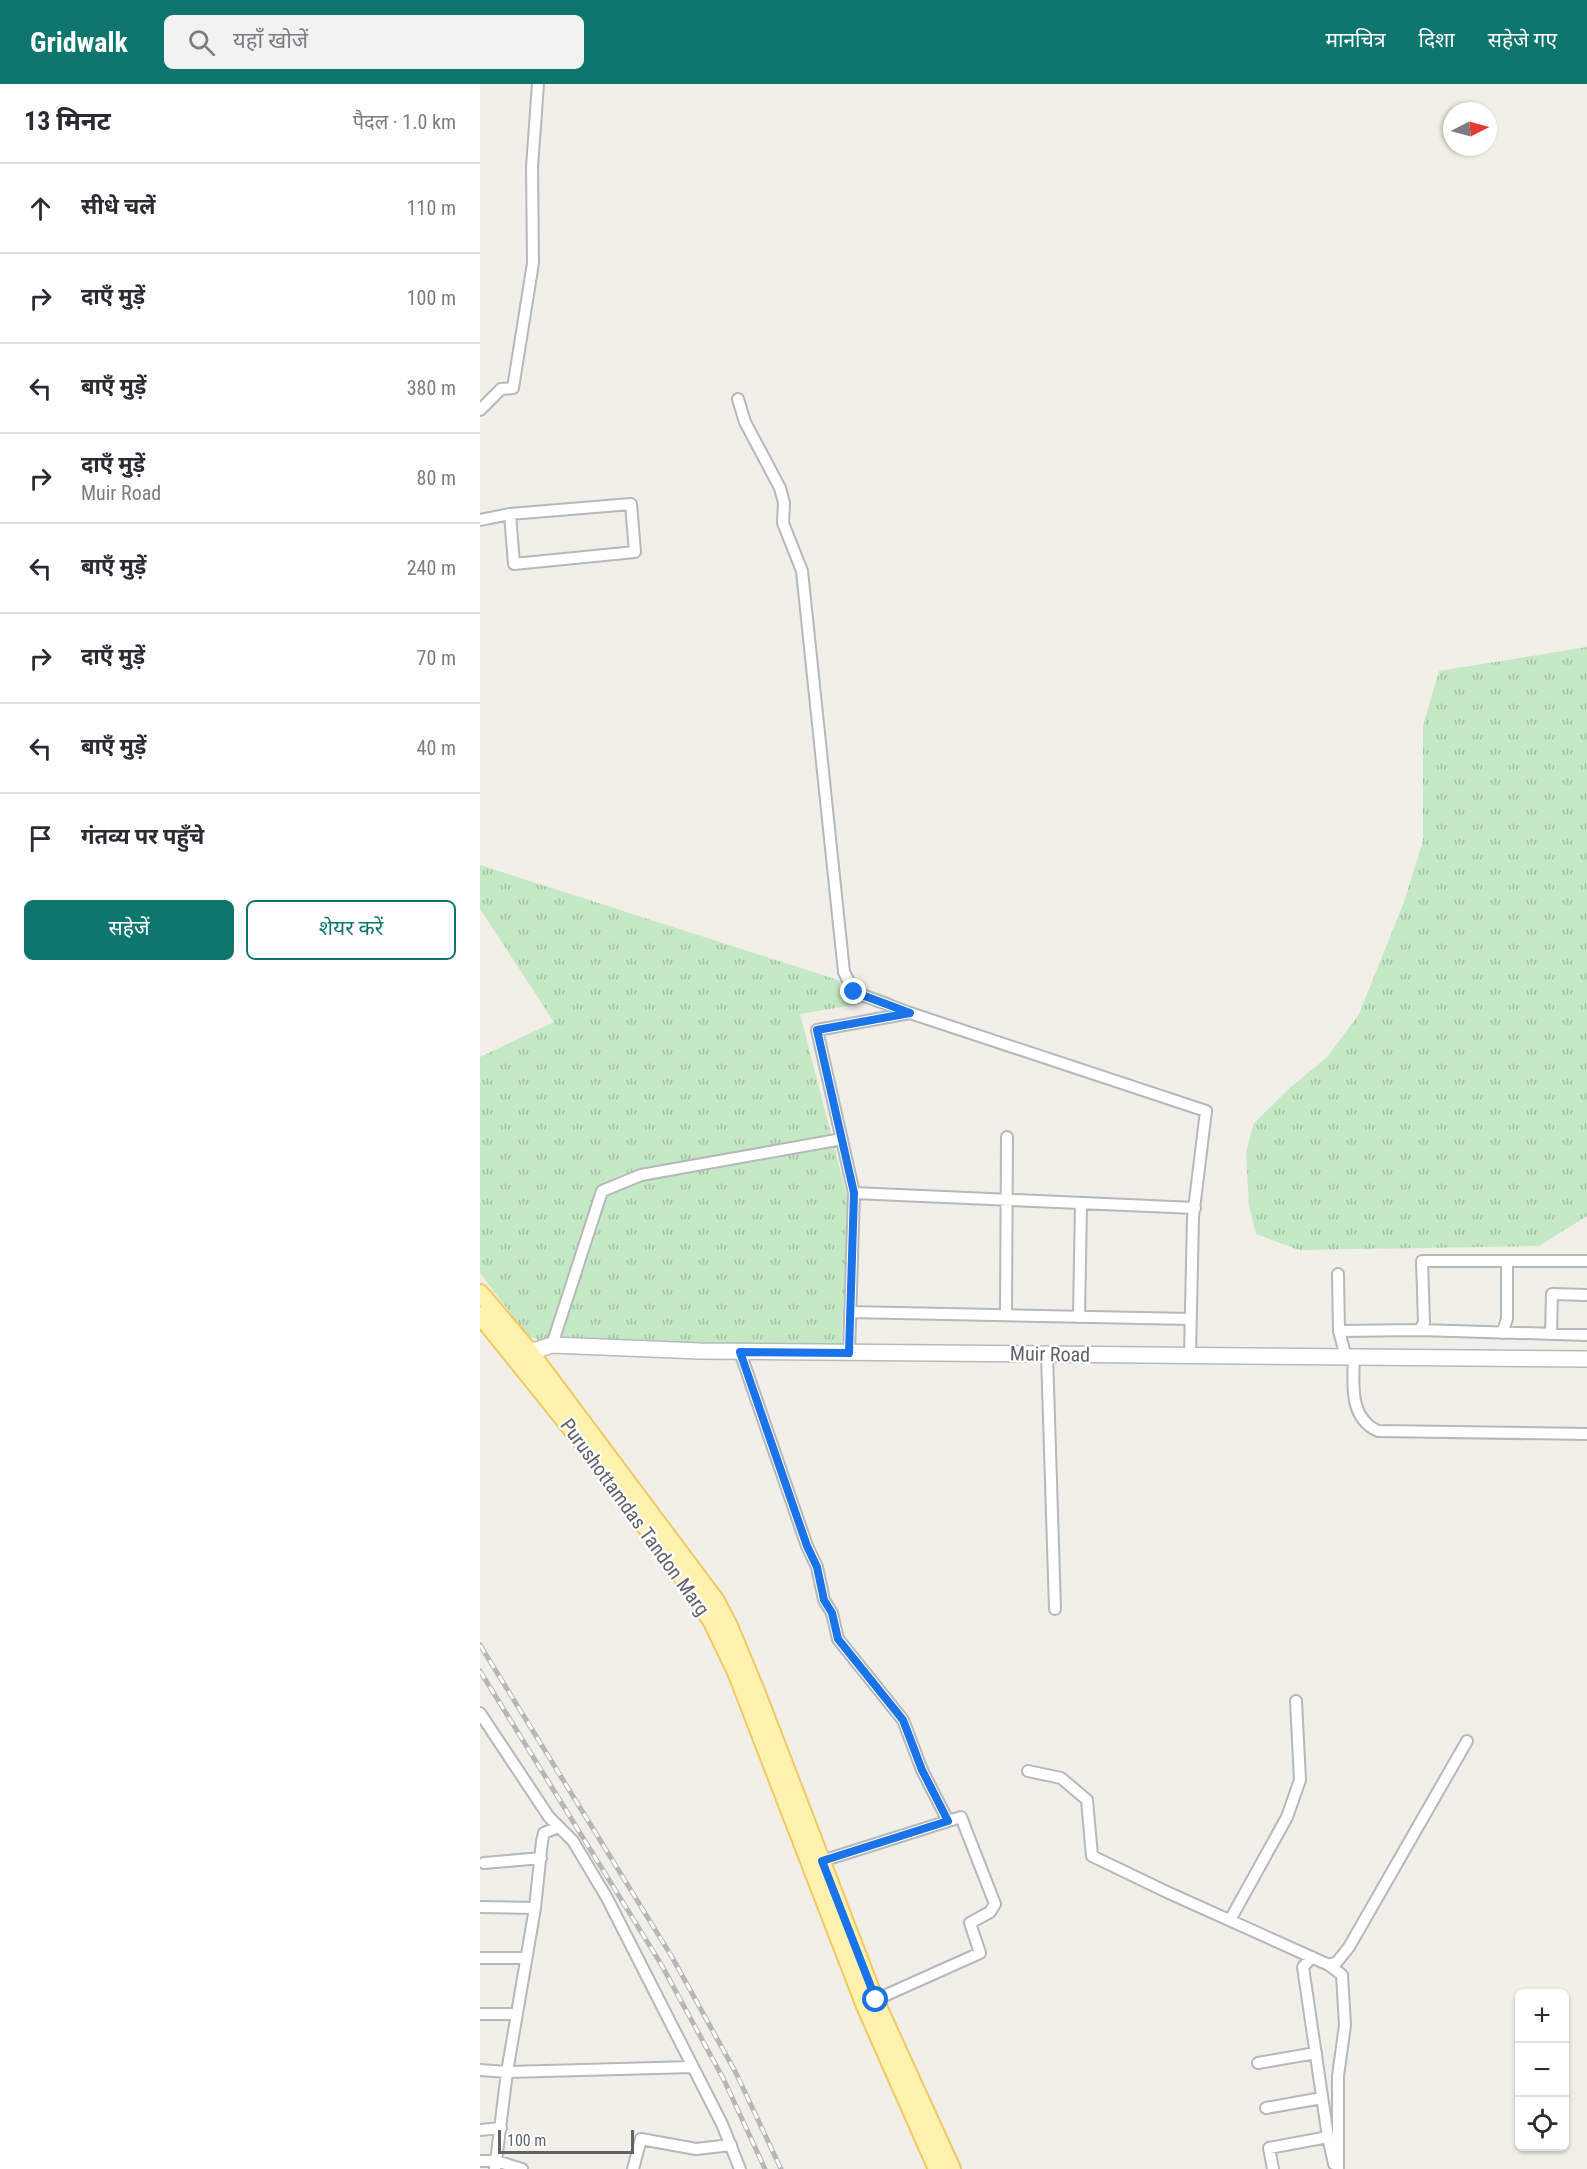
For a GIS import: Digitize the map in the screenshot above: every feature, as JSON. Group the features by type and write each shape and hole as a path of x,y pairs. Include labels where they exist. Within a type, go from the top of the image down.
{"main road":[{"path":"480,1293 523,1355 716,1600 744,1659 876,2000 952,2169"},
{"name":"Purushottamdas Tandon Marg","path":"480,1315 523,1355 596,1461 677,1569 712,1623 736,1672 865,2006 937,2169"},
{"name":"Muir Road","path":"523,1355 552,1346 740,1352 1587,1359"}],"street":[{"path":"480,410 501,389 513,387 533,263 532,166 538,84"},
{"path":"738,399 745,422 780,488 784,503 783,524 802,572 844,972 854,992 910,1013 1206,1111 1194,1208 1190,1356"},
{"path":"480,520 510,514 631,504 635,552 514,564 510,514"},
{"path":"849,1353 854,1193 817,1030 910,1013"},
{"path":"1006,1315 1007,1137"},
{"path":"552,1346 602,1191 641,1174 842,1138"},
{"path":"854,1193 1194,1208"},
{"path":"1079,1317 1081,1203"},
{"path":"1420,1330 1424,1322 1422,1261 1507,1263 1587,1261"},
{"path":"1502,1333 1507,1319 1507,1263"},
{"path":"1338,1274 1339,1331 1350,1357 1353,1397 1359,1414 1371,1428 1378,1431 1587,1434"},
{"path":"1551,1334 1552,1294 1587,1295"},
{"path":"850,1312 1191,1319"},
{"path":"1339,1331 1420,1330 1587,1335"},
{"path":"740,1352 807,1546 817,1567 824,1600 832,1613 838,1639 903,1720 922,1770 948,1821"},
{"path":"1047,1354 1054,1609"},
{"path":"1230,1920 1287,1816 1300,1780 1296,1701"},
{"path":"480,1713 558,1827 573,1841 607,1898 722,2124 740,2169"},
{"path":"1329,1965 1337,1962 1349,1947 1467,1741"},
{"path":"1028,1771 1061,1778 1087,1800 1092,1856 1329,1965 1342,1975 1345,2025 1338,2076 1337,2169"},
{"path":"822,1861 961,1817 995,1904 990,1912 970,1923 980,1953 876,2000"},
{"path":"495,2165 516,2014 535,1908 544,1833 558,1827"},
{"path":"484,1863 541,1858"},
{"path":"480,1907 535,1908"},
{"path":"1312,1957 1303,1967 1328,2138 1337,2169"},
{"path":"480,1958 526,1958"},
{"path":"480,2014 516,2014"},
{"path":"1258,2063 1316,2053"},
{"path":"480,2070 507,2072 693,2067"},
{"path":"1266,2108 1322,2098"},
{"path":"480,2130 501,2128"},
{"path":"1273,2169 1269,2148 1328,2138"},
{"path":"633,2169 641,2139 696,2149 730,2145"},
{"path":"480,2161 522,2169"}],"green space":[{"path":"1587,647 1587,1216 1539,1246 1299,1250 1256,1234 1249,1206 1246,1152 1254,1123 1291,1087 1328,1056 1359,1014 1404,902 1423,841 1423,726 1439,671"},
{"path":"480,865 894,998 800,1014 849,1204 841,1346 552,1345 528,1336 480,1273 480,1057 554,1022 480,909"}],"railway":[{"path":"480,1645 672,1957 736,2073 781,2169"},
{"path":"480,1671 661,1964 724,2080 765,2169"}],"route":[{"path":"854,992 910,1013 817,1030 854,1193 849,1353 740,1352 807,1546 817,1567 824,1600 832,1613 838,1639 903,1720 922,1770 948,1821 822,1861 876,2000"}]}
